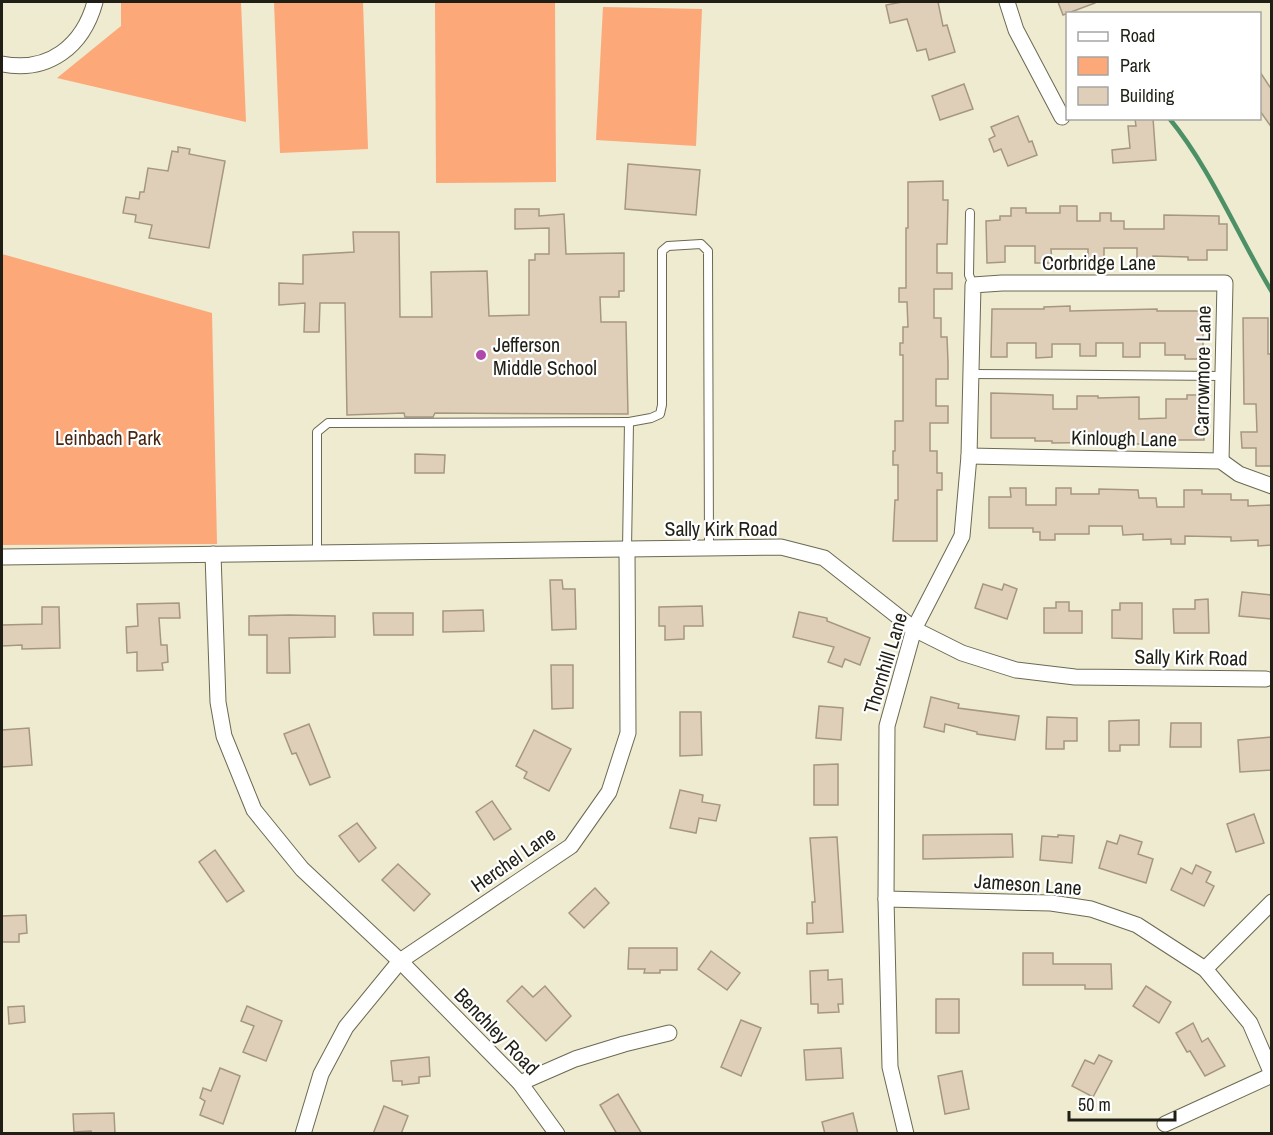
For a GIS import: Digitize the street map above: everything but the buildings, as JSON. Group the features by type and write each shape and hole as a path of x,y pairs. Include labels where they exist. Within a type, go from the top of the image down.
{"street":[{"path":"2,64 39,63 68,49 85,30 95,2"},
{"path":"1007,2 1016,30 1062,117"},
{"name":"Corbridge Lane","path":"973,285 1225,283"},
{"name":"Carrowmore Lane","path":"1221,461 1225,283"},
{"name":"Thornhill Lane","path":"906,1134 890,1067 886,899 886,726 914,629 962,536 969,456 973,285"},
{"name":"Kinlough Lane","path":"969,456 1221,461"},
{"path":"1221,461 1239,474 1272,486"},
{"name":"Sally Kirk Road","path":"2,556 781,547 824,558 914,629 962,653 1016,670 1075,676 1266,679"},
{"name":"Herchel Lane","path":"303,1134 321,1074 346,1027 400,961 571,846 609,792 628,733 627,550"},
{"name":"Benchley Road","path":"213,554 218,702 224,736 254,810 302,869 400,961 520,1083 557,1134"},
{"name":"Jameson Lane","path":"886,899 1051,903 1092,909 1137,925 1205,969 1250,1023 1272,1075"},
{"path":"1205,969 1272,902"},
{"path":"520,1083 576,1059 669,1033"},
{"path":"1165,1124 1272,1075"}],"lane":[{"path":"970,213 969,275 973,285"},
{"path":"318,553 317,432 328,423 629,422 660,414 662,405 662,251 668,246 701,244 708,251 710,548"},
{"path":"970,374 1223,376"},
{"path":"627,550 629,422"}],"green space":[{"path":"121,2 241,2 246,122 57,78 121,26"},
{"path":"274,2 363,2 368,149 280,153"},
{"path":"435,2 555,2 556,182 436,183"},
{"path":"603,7 702,9 696,146 596,140"},
{"name":"Leinbach Park","path":"2,254 212,313 217,544 2,545"}],"waterway":[{"path":"1170,120 1211,181 1272,292"}],"place":[{"name":"Jefferson Middle School","path":"481,355"}]}
